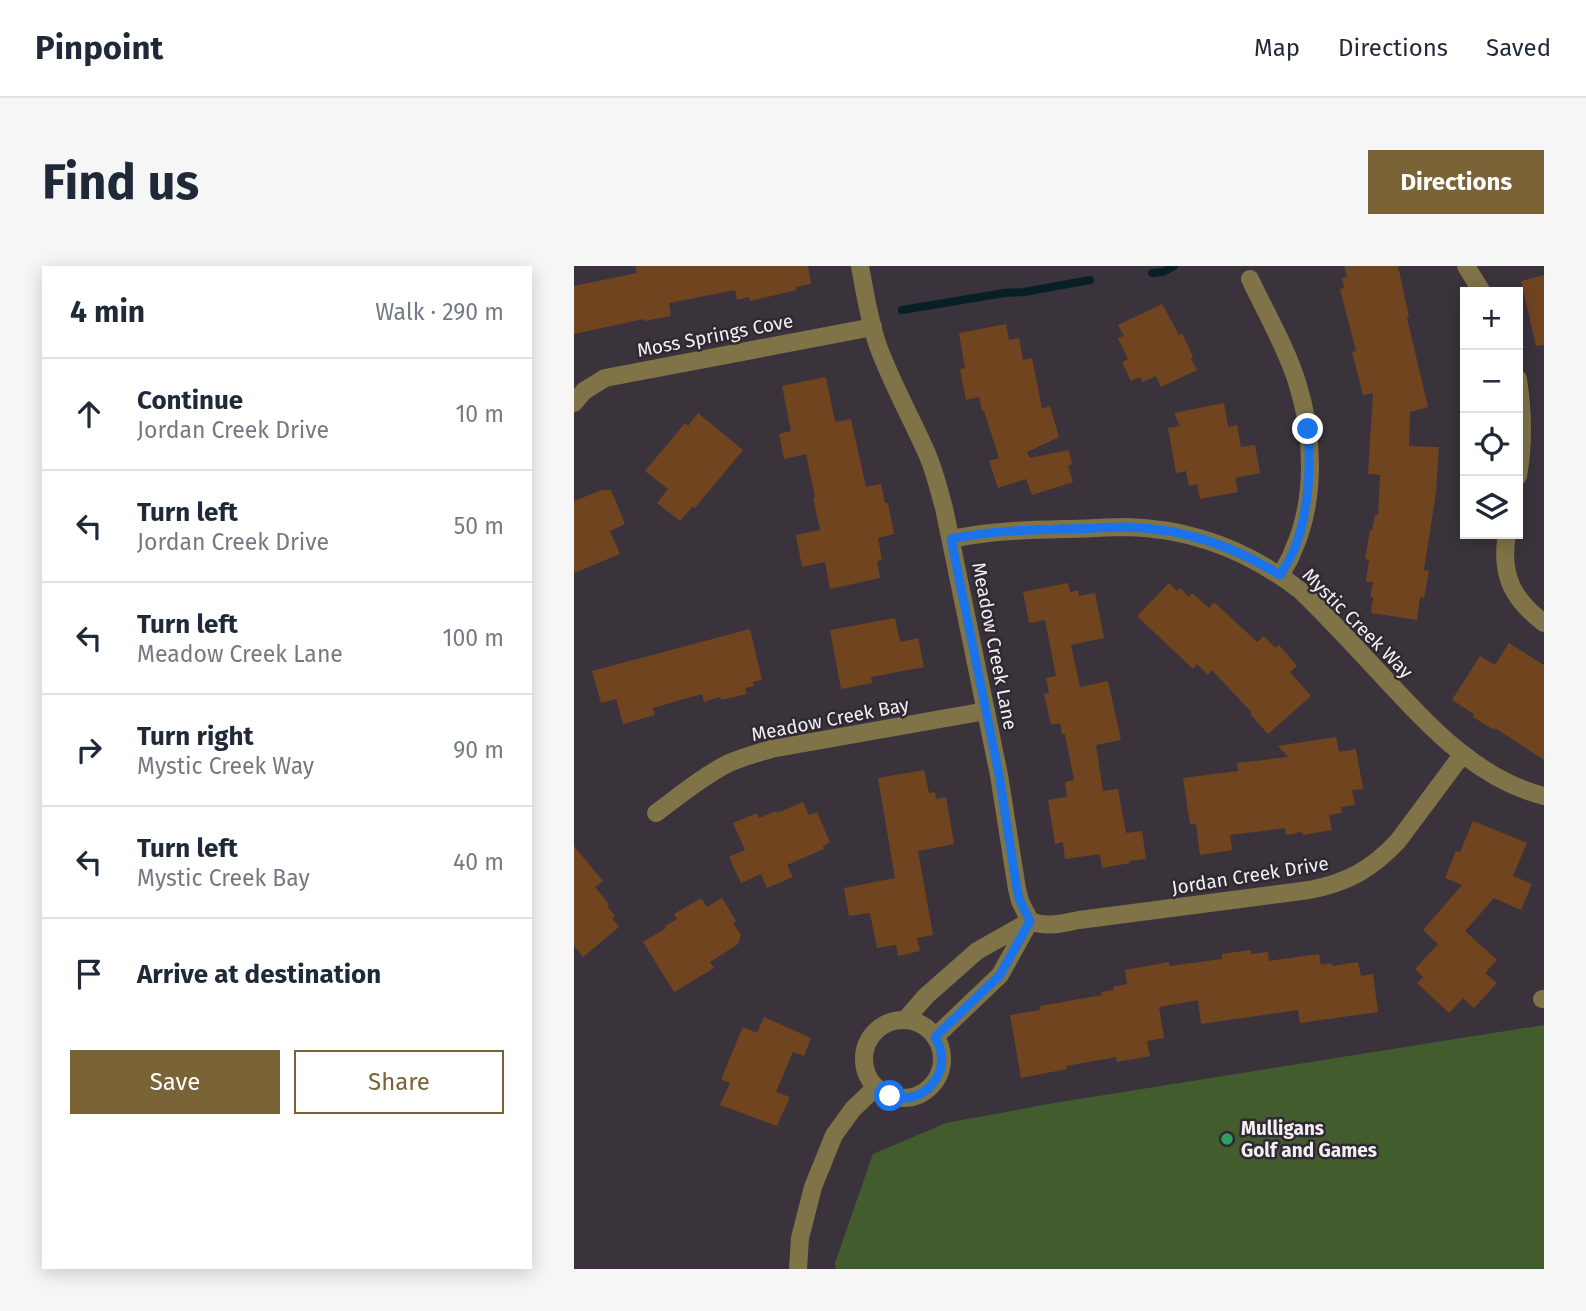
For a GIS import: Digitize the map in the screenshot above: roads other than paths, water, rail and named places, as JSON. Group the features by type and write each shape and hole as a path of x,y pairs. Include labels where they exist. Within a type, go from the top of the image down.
{"street":[{"name":"Meadow Creek Lane","path":"860,266 873,327 884,362 928,455 936,478 999,775 1017,889 1030,921"},
{"path":"1466,266 1479,287"},
{"path":"1250,279 1292,369 1304,404 1308,429 1310,466 1306,504 1293,552 1280,575"},
{"name":"Moss Springs Cove","path":"574,402 584,391 605,378 873,327"},
{"name":"Mystic Creek Way","path":"951,539 1004,531 1128,527 1155,529 1215,542 1259,562 1301,591 1432,729 1462,755 1511,784 1544,796"},
{"path":"1506,539 1504,557 1509,581 1522,604 1544,623"},
{"name":"Meadow Creek Bay","path":"656,813 718,770 749,755 986,711"},
{"name":"Jordan Creek Drive","path":"1030,921 1045,926 1055,925 1309,890 1343,881 1387,853 1462,755"},
{"path":"905,1020 926,996 977,951 1030,921"},
{"path":"935,1037 1000,975 1030,921"},
{"path":"905,1020 922,1025 935,1037 942,1052 941,1068 934,1083 922,1094 906,1098 890,1096 876,1087 868,1077 864,1050 879,1028 891,1022 905,1020"},
{"path":"798,1269 800,1238 813,1187 834,1135 853,1109 876,1087"}],"waterway":[{"path":"1152,273 1163,272 1174,266"},
{"path":"902,310 1090,280"}],"place":[{"name":"Mulligans Golf and Games","path":"1227,1139"}]}
